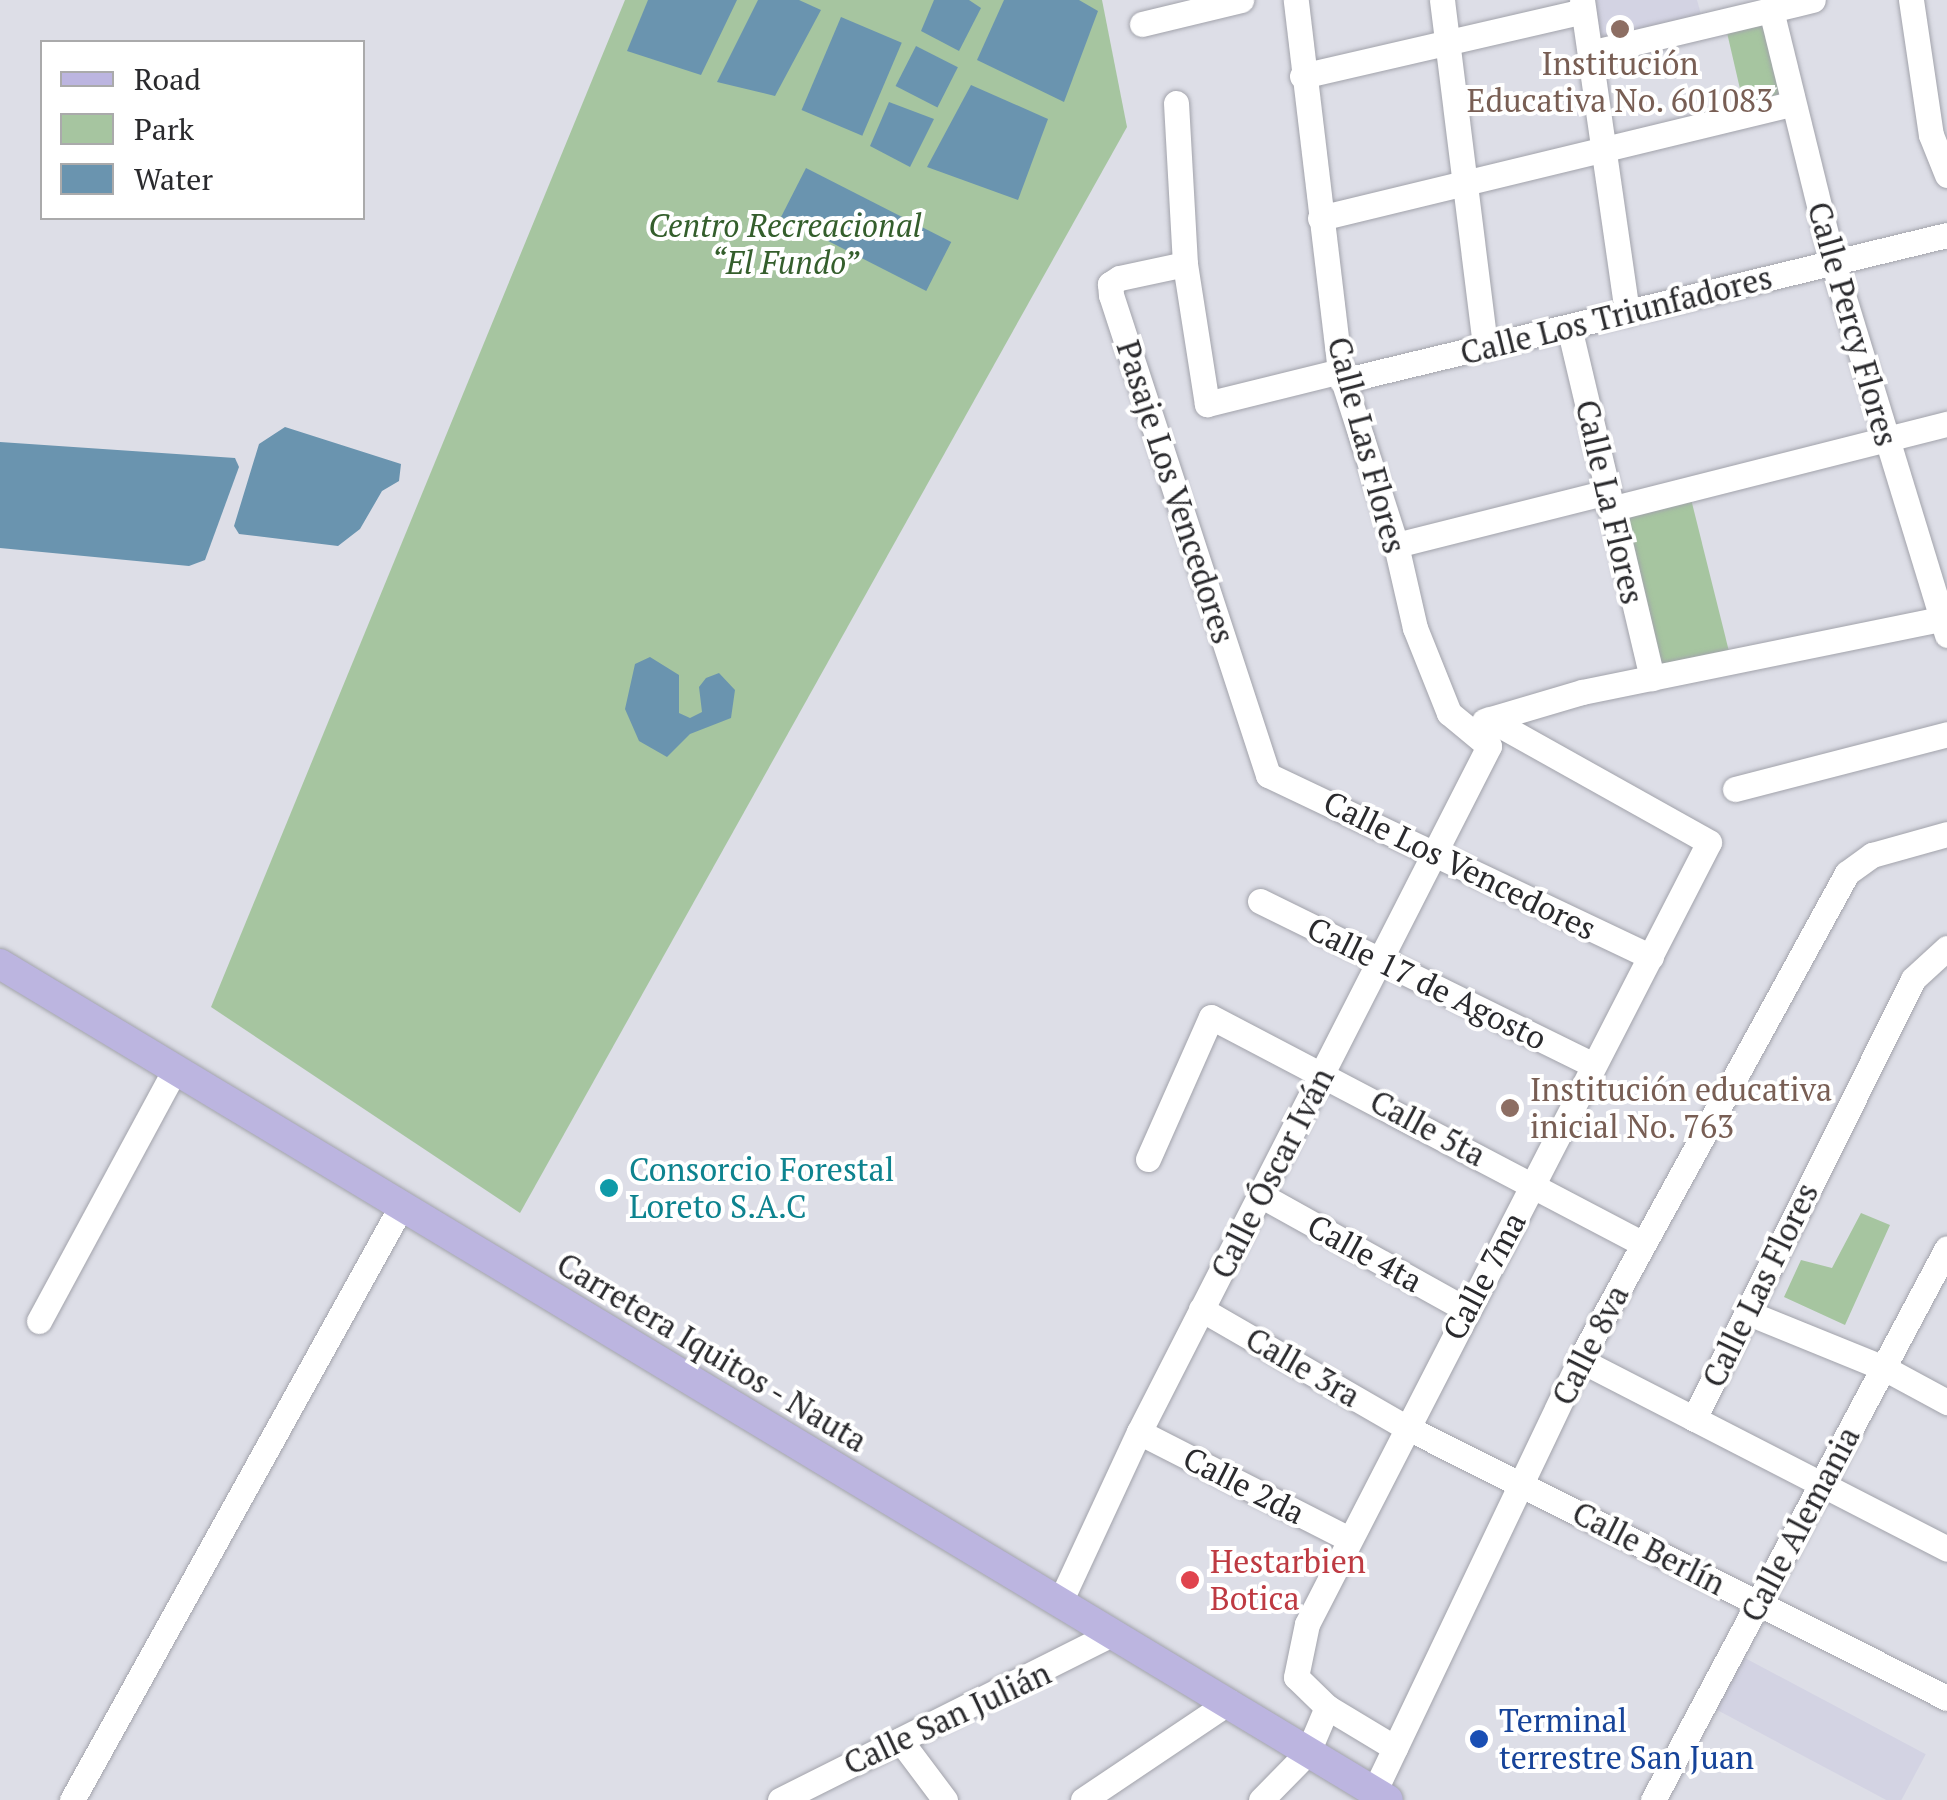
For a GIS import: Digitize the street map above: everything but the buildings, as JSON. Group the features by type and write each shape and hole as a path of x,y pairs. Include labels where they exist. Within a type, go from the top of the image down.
{"main road":[{"name":"Carretera Iquitos - Nauta","path":"0,964 1381,1796"}],"street":[{"path":"1142,24 1240,0"},
{"name":"Calle Las Flores","path":"1296,0 1302,76 1341,376 1396,545 1415,628 1449,713 1489,746"},
{"path":"1442,0 1484,347"},
{"path":"1590,53 1710,12 1771,10 1813,0"},
{"path":"1911,0 1931,135 1945,167"},
{"path":"1302,76 1447,43 1583,5 1627,312"},
{"name":"Calle Percy Flores","path":"1771,10 1791,104 1833,262 1946,624"},
{"path":"1176,103 1185,264 1207,404 1341,376"},
{"path":"1320,218 1791,104"},
{"name":"Calle Los Triunfadores","path":"1341,376 1484,347 1947,235"},
{"name":"Pasaje Los Vencedores","path":"1185,264 1118,278 1110,284 1111,294 1268,775"},
{"name":"Calle La Flores","path":"1569,327 1652,678"},
{"path":"1396,545 1947,424"},
{"path":"1463,726 1652,678 1946,624"},
{"name":"Calle 7ma","path":"1395,1748 1327,1707 1296,1677 1294,1661 1404,1426 1709,842 1490,719"},
{"path":"1735,789 1947,734"},
{"name":"Calle Óscar Iván","path":"1060,1602 1201,1308 1264,1197 1323,1072 1489,746"},
{"name":"Calle Los Vencedores","path":"1268,775 1438,851 1650,957"},
{"name":"Calle 8va","path":"1381,1796 1395,1748 1580,1360 1828,910 1856,863 1947,834"},
{"name":"Calle 17 de Agosto","path":"1260,901 1593,1065"},
{"name":"Calle Las Flores","path":"1694,1419 1913,979 1947,948"},
{"name":"Calle 5ta","path":"1148,1159 1211,1017 1323,1072 1642,1243"},
{"path":"39,1321 175,1069"},
{"name":"Calle 4ta","path":"1264,1197 1467,1310"},
{"path":"72,1800 402,1205"},
{"name":"Calle Alemania","path":"1653,1800 1947,1248"},
{"name":"Calle 3ra","path":"1201,1308 1404,1426"},
{"path":"1746,1312 1884,1368 1947,1402"},
{"path":"1580,1360 1947,1549"},
{"name":"Calle Berlín","path":"1404,1426 1947,1698"},
{"name":"Calle 2da","path":"1139,1432 1348,1539"},
{"name":"Calle San Julián","path":"780,1800 1114,1632"},
{"path":"1082,1800 1229,1702"},
{"path":"1261,1800 1308,1752 1327,1707"},
{"path":"900,1740 946,1800"}],"shaded area":[{"name":"Institución Educativa No. 601083","path":"1588,0 1697,0 1702,18 1594,40"},
{"path":"1743,1657 1926,1754 1901,1800 1886,1800 1715,1709"}],"green space":[{"name":"Centro Recreacional “El Fundo”","path":"625,0 1102,0 1127,127 520,1213 211,1007"},
{"path":"1768,19 1787,100 1745,110 1726,29"},
{"path":"1691,499 1729,653 1660,671 1621,516"},
{"path":"1861,1213 1890,1225 1845,1325 1784,1297 1801,1260 1832,1268"}],"water":[{"path":"648,0 737,0 701,75 627,51"},
{"path":"758,0 799,0 821,10 775,96 717,82"},
{"path":"934,0 969,0 981,8 959,51 921,31"},
{"path":"1004,0 1079,0 1098,11 1064,102 977,60"},
{"path":"841,17 902,43 862,136 802,110"},
{"path":"916,46 958,67 937,107 896,86"},
{"path":"971,85 1048,119 1018,200 927,167"},
{"path":"889,102 934,119 910,167 870,146"},
{"path":"806,168 951,242 926,291 781,217"},
{"path":"285,427 401,464 399,481 382,491 360,529 338,546 239,534 234,526 259,444"},
{"path":"0,442 235,458 239,467 205,560 189,566 0,548"},
{"path":"650,657 679,675 679,713 690,718 702,712 699,687 706,678 719,673 735,690 731,718 690,734 667,757 639,741 625,709 635,664"}],"place":[{"name":"Institución Educativa No. 601083","path":"1620,29"},
{"name":"Institución educativa inicial No. 763","path":"1510,1108"},
{"name":"Consorcio Forestal Loreto S.A.C","path":"609,1188"},
{"name":"Hestarbien Botica","path":"1190,1580"},
{"name":"Terminal terrestre San Juan","path":"1479,1739"}]}
